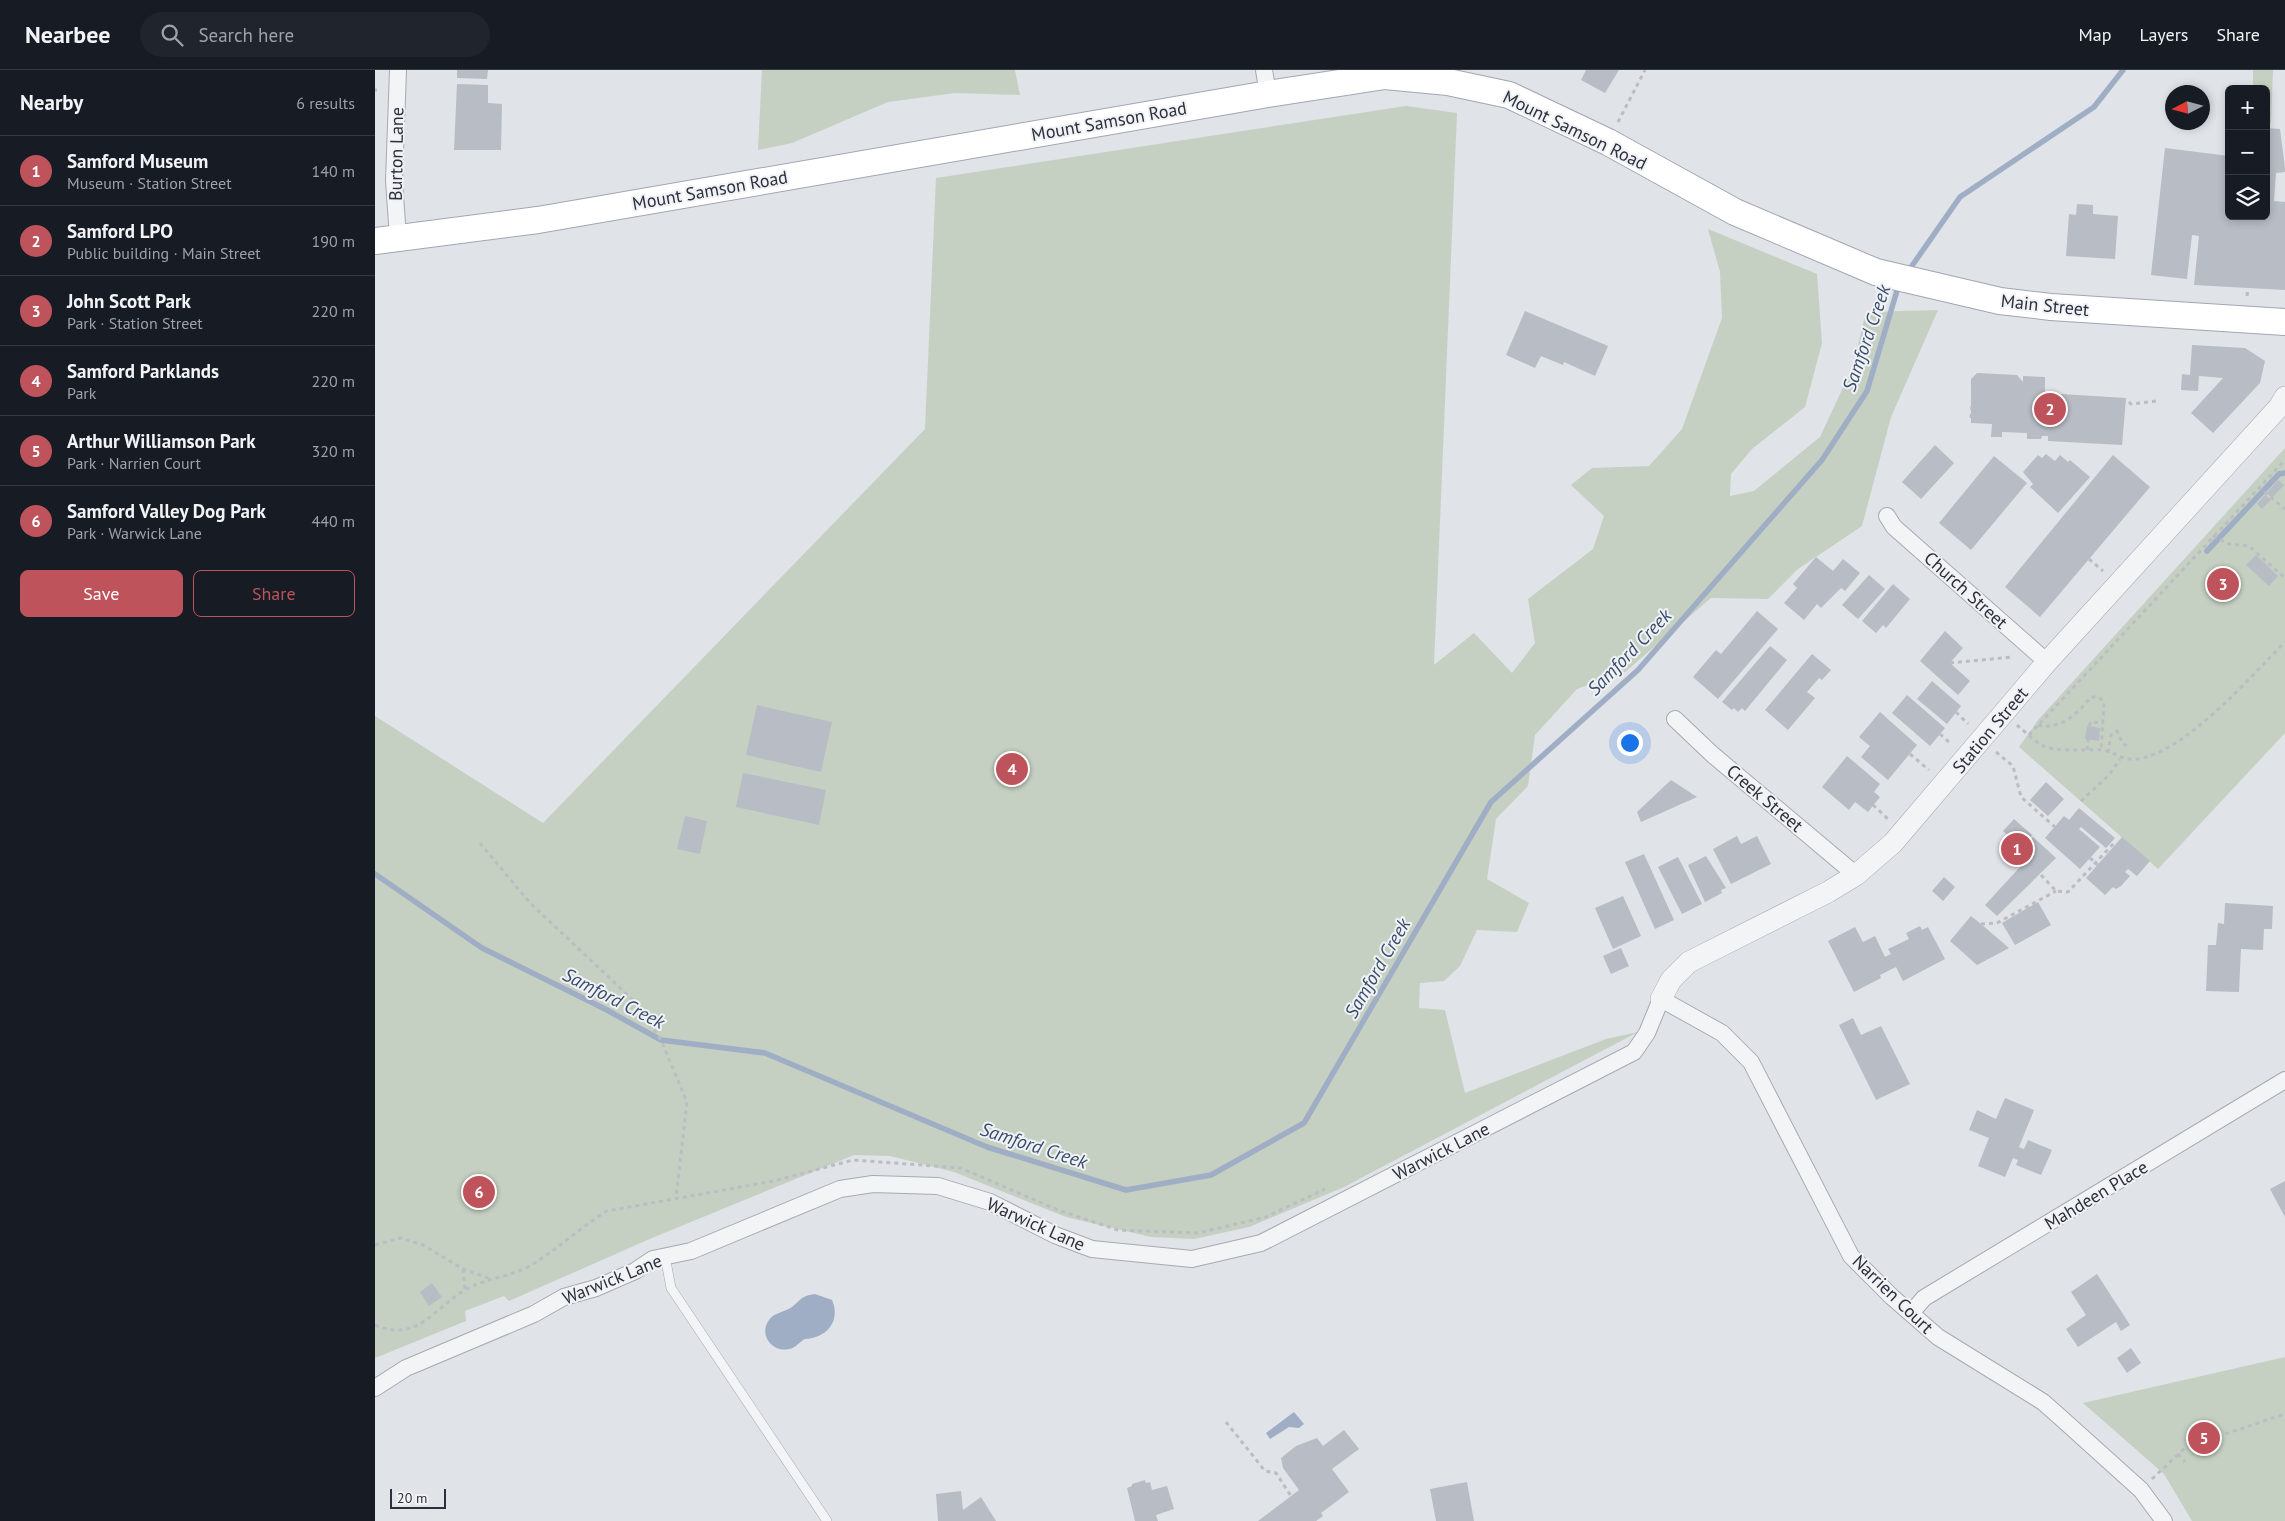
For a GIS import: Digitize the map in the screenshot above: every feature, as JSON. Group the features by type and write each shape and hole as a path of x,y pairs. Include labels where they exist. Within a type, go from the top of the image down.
{"main road":[{"name":"Mount Samson Road","path":"386,240 538,220 1266,82 1385,76 1448,82 1509,95 1608,142 1735,212 1812,246"},
{"name":"Main Street","path":"1812,246 1876,272 1999,301 2051,307 2285,322"}],"street":[{"name":"Burton Lane","path":"386,240 394,181 398,70"},
{"name":"Station Street","path":"1661,999 1671,980 1689,962 1828,892 1856,875 1893,843 2004,715 2047,662 2283,402"},
{"name":"Church Street","path":"1887,516 1895,526 2047,662"},
{"name":"Creek Street","path":"1675,719 1713,755 1856,875"},
{"name":"Warwick Lane","path":"375,1388 406,1368 534,1314 564,1297 596,1288 635,1272 653,1259 691,1251 841,1189 873,1184 938,1186 990,1202 1055,1235 1092,1249 1192,1259 1261,1243 1634,1052 1647,1034 1661,999"},
{"name":"Narrien Court","path":"1661,999 1722,1033 1751,1062 1851,1256 1938,1337 2043,1402 2141,1490 2164,1521"},
{"name":"Mahdeen Place","path":"1911,1313 1924,1298 2285,1080"}],"lane":[{"path":"665,1256 671,1288 827,1521"}],"path":[{"path":"1618,122 1645,70"},
{"path":"2247,296 2248,288"},
{"path":"1971,418 1974,380 1977,376 2016,379 2019,383 2019,394 2129,401 2131,404 2156,401"},
{"path":"2029,735 2285,460"},
{"path":"2259,488 2285,509"},
{"path":"2213,536 2229,544 2249,546 2285,578"},
{"path":"2089,559 2103,571"},
{"path":"2004,715 2041,746 2064,750 2101,750 2120,759 2135,760 2151,757 2210,718 2285,642"},
{"path":"1950,663 2013,656"},
{"path":"2038,725 2045,727 2060,724 2076,715 2091,697 2099,697 2104,702 2101,750"},
{"path":"1956,712 1969,724"},
{"path":"2087,750 2090,722 2104,723"},
{"path":"2108,752 2111,735 2117,731 2123,744 2131,747"},
{"path":"1940,734 1951,744"},
{"path":"1982,740 2013,766 2021,797 2055,827"},
{"path":"1910,754 1929,770"},
{"path":"2081,802 2109,775 2120,759"},
{"path":"1873,805 1888,819"},
{"path":"1981,924 1997,923 2056,891 2068,892 2097,864 2116,840"},
{"path":"480,843 530,903 633,1000 661,1040 687,1102 676,1198"},
{"path":"2090,858 2097,864"},
{"path":"2041,874 2056,891"},
{"path":"375,1325 385,1329 403,1331 420,1326 465,1290 531,1265 607,1211 774,1181 853,1160 961,1168 1058,1210 1118,1230 1198,1233 1266,1217 1328,1187"},
{"path":"375,1246 401,1238 423,1245 463,1269 492,1280"},
{"path":"463,1269 465,1290"},
{"path":"2141,1490 2186,1447 2285,1414"},
{"path":"1226,1422 1265,1471 1276,1473 1291,1496"},
{"path":"2178,1454 2185,1462"}],"green space":[{"path":"762,70 1015,70 1020,95 955,93 888,102 792,143 758,150"},
{"path":"2253,70 2273,70 2271,123 2270,85 2253,85"},
{"path":"1406,106 1457,113 1434,665 1474,633 1512,673 1535,643 1528,599 1593,549 1604,516 1571,485 1592,468 1649,466 1682,429 1722,318 1720,272 1708,229 1817,274 1822,343 1805,407 1752,449 1731,474 1730,496 1754,491 1820,437 1853,366 1866,312 1938,310 1891,417 1862,526 1798,569 1768,599 1711,598 1625,672 1577,689 1535,735 1528,786 1496,819 1487,879 1529,903 1517,932 1477,930 1460,966 1444,981 1420,983 1419,1008 1445,1010 1465,1093 1606,1039 1638,1032 1344,1187 1249,1227 1194,1239 1151,1237 1066,1217 954,1172 890,1156 854,1155 652,1238 509,1301 504,1296 465,1311 466,1321 375,1358 375,716 543,823 925,429 936,178"},
{"path":"2285,448 2285,733 2158,869 2019,747 2038,720"},
{"path":"2285,1357 2285,1521 2192,1521 2164,1474 2083,1403"}],"water":[{"path":"815,1294 832,1300 835,1315 826,1332 813,1338 805,1339 791,1348 783,1350 773,1346 766,1337 765,1331 769,1320 774,1315 792,1307 804,1297"},
{"path":"1294,1412 1304,1424 1299,1428 1289,1427 1270,1439 1266,1433"}],"building":[{"path":"457,70 488,70 487,79 457,78"},
{"path":"1586,70 1619,70 1605,93 1581,80"},
{"path":"457,84 488,85 488,103 502,104 501,150 454,150"},
{"path":"2270,128 2280,129 2285,172 2276,173 2274,201 2285,202 2285,290 2194,285 2199,236 2192,235 2187,279 2151,275 2165,148 2225,156 2225,220 2270,220"},
{"path":"2077,204 2093,205 2093,214 2118,216 2115,259 2066,256 2069,214 2076,215"},
{"path":"1525,311 1608,346 1595,376 1564,362 1563,365 1541,356 1535,368 1506,355"},
{"path":"2192,345 2245,348 2265,361 2260,383 2213,433 2191,413 2223,378 2199,376 2198,391 2181,390 2182,374 2190,375"},
{"path":"1977,373 2017,375 2023,382 2023,376 2045,377 2045,393 2126,398 2122,445 2048,441 2048,436 2042,436 2041,439 2027,439 2027,433 2002,432 2002,437 1991,437 1992,424 1971,423 1971,379"},
{"path":"1935,445 1954,463 1921,499 1902,482"},
{"path":"2046,454 2055,461 2060,455 2068,462 2070,460 2090,477 2058,513 2030,487 2033,484 2023,472 2038,455 2042,458"},
{"path":"2113,455 2150,487 2040,617 2005,587"},
{"path":"1994,456 2027,483 1971,550 1939,523"},
{"path":"2278,480 2284,485 2272,498 2267,493"},
{"path":"2265,495 2271,500 2262,509 2257,504"},
{"path":"2256,555 2278,576 2269,586 2246,565"},
{"path":"1816,557 1833,571 1843,559 1860,573 1845,591 1841,588 1821,608 1817,604 1804,620 1784,603 1797,588 1793,584"},
{"path":"1869,575 1885,589 1858,619 1842,605"},
{"path":"1893,584 1910,599 1886,628 1883,625 1876,633 1862,621"},
{"path":"1757,611 1778,629 1718,699 1693,677 1716,650 1721,654"},
{"path":"1945,631 1963,648 1950,663 1970,681 1958,695 1920,661"},
{"path":"1770,646 1787,660 1745,711 1742,708 1738,712 1734,708 1732,710 1722,702"},
{"path":"1812,654 1831,670 1822,680 1819,678 1807,692 1815,698 1788,730 1765,710"},
{"path":"1932,681 1961,706 1947,724 1917,699"},
{"path":"1907,695 1945,728 1930,746 1892,713"},
{"path":"757,705 832,722 821,772 746,755"},
{"path":"1880,712 1917,745 1888,780 1861,757 1870,746 1859,737"},
{"path":"2087,726 2100,728 2099,741 2085,739"},
{"path":"1847,756 1880,784 1874,792 1880,797 1868,812 1855,802 1849,810 1822,787"},
{"path":"743,773 826,790 819,825 736,807"},
{"path":"1671,780 1697,797 1641,822 1637,812"},
{"path":"2046,782 2064,799 2048,816 2030,800"},
{"path":"2079,808 2115,838 2106,848 2081,827 2079,829 2100,847 2080,869 2045,838 2064,816 2069,820"},
{"path":"685,816 707,821 700,854 677,849"},
{"path":"2014,819 2032,835 2021,847 2003,831"},
{"path":"1737,836 1741,844 1757,836 1771,864 1731,884 1713,849"},
{"path":"2033,837 2056,858 1997,916 1985,905 2021,866 2013,859"},
{"path":"2122,837 2150,861 2137,876 2128,869 2125,872 2130,876 2121,886 2116,889 2113,887 2105,895 2086,878"},
{"path":"1644,854 1674,920 1655,929 1625,862"},
{"path":"1706,856 1726,888 1721,890 1722,893 1705,902 1688,865"},
{"path":"1678,857 1702,904 1682,914 1658,867"},
{"path":"1944,877 1955,887 1943,901 1932,891"},
{"path":"1623,896 1641,936 1613,949 1595,908"},
{"path":"2038,902 2051,925 2015,945 2002,923"},
{"path":"2225,903 2273,906 2272,929 2264,929 2263,950 2241,949 2239,992 2206,991 2208,945 2216,945 2218,923 2224,924"},
{"path":"1971,916 2009,948 1977,965 1950,941"},
{"path":"1920,926 1922,930 1928,927 1945,959 1903,981 1896,967 1880,975 1881,978 1854,992 1828,941 1855,927 1863,942 1875,936 1885,957 1891,954 1888,949 1909,939 1906,933"},
{"path":"1621,948 1629,966 1611,974 1603,956"},
{"path":"1853,1018 1861,1035 1881,1026 1910,1084 1876,1100 1839,1025"},
{"path":"2005,1098 2034,1110 2019,1147 2024,1149 2028,1140 2052,1150 2041,1175 2016,1165 2018,1160 2013,1158 2005,1177 1978,1166 1989,1138 1969,1130 1977,1110 1996,1119"},
{"path":"2285,1181 2285,1217 2270,1189"},
{"path":"2097,1274 2130,1325 2121,1331 2116,1322 2078,1347 2066,1329 2086,1315 2071,1292"},
{"path":"432,1283 442,1297 429,1306 420,1292"},
{"path":"2131,1348 2141,1363 2127,1373 2117,1358"},
{"path":"1344,1430 1359,1449 1332,1469 1349,1492 1321,1513 1323,1516 1316,1521 1258,1521 1299,1490 1283,1468 1281,1458 1296,1446 1317,1438 1323,1446"},
{"path":"1145,1480 1146,1483 1150,1482 1152,1490 1167,1486 1174,1509 1156,1515 1158,1521 1135,1521 1127,1488 1132,1486 1132,1484"},
{"path":"1467,1482 1474,1521 1436,1521 1430,1489"},
{"path":"961,1491 963,1510 981,1497 996,1521 938,1521 936,1494"}],"waterway":[{"name":"Samford Creek","path":"1907,273 1960,197 2094,107 2123,70"},
{"name":"Samford Creek","path":"375,874 482,948 605,1009 661,1040 765,1053 987,1147 1126,1190 1211,1175 1304,1123 1491,802 1638,670 1822,460 1867,391 1899,284"},
{"path":"2207,551 2279,474 2285,473"}],"place":[{"name":"Samford LPO","path":"2050,409"},
{"name":"John Scott Park","path":"2223,584"},
{"name":"Samford Parklands","path":"1012,769"},
{"name":"Samford Museum","path":"2017,849"},
{"name":"Samford Valley Dog Park","path":"479,1192"},
{"name":"Arthur Williamson Park","path":"2204,1438"}]}
